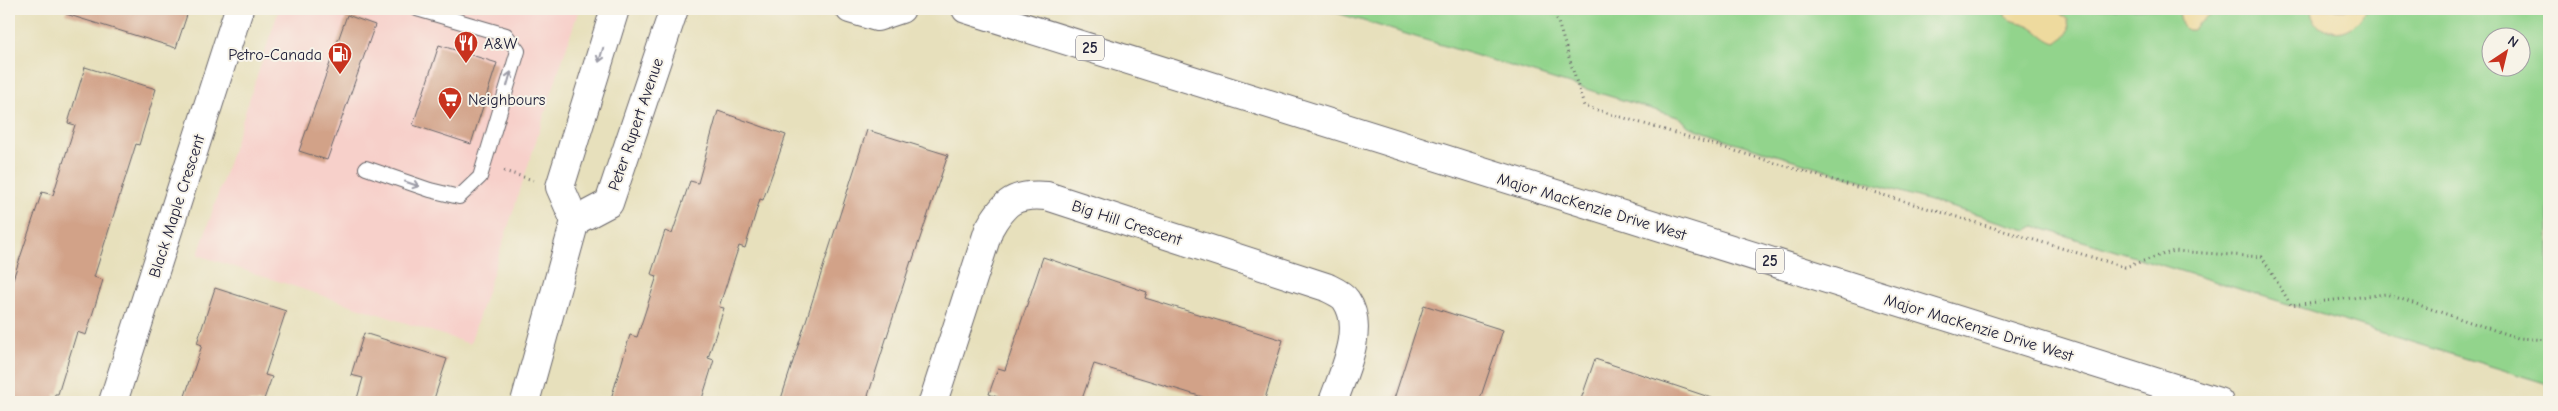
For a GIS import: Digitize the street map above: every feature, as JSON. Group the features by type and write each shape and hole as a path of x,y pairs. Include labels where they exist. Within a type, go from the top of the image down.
{"street":[{"name":"Black Maple Crescent","path":"114,402 239,9"},
{"path":"525,402 575,221 560,187 615,9"},
{"name":"Peter Rupert Avenue","path":"575,221 609,203 674,9"},
{"path":"850,9 877,17 900,9"},
{"name":"Major MacKenzie Drive West","path":"966,9 2219,402"},
{"name":"Big Hill Crescent","path":"933,402 989,229 1002,208 1024,195 1056,199 1326,287 1346,299 1353,317 1352,346 1333,402"}],"lane":[{"path":"366,168 430,190 458,197 480,177 518,51 506,35 417,9"}],"path":[{"path":"1554,9 1584,106 2125,267 2174,251 2262,257 2290,305 2386,294 2518,338 2549,340"}],"shaded area":[{"path":"279,9 579,9 470,344 198,255"}],"green space":[{"path":"1324,9 2549,9 2549,384 2034,226 2027,230 1730,141 1688,126 1681,118"}],"sand":[{"path":"2005,9 2055,9 2068,20 2069,29 2067,35 2056,43 2051,41 2032,27 2007,18 2005,16"},
{"path":"2176,9 2217,9 2193,30 2187,30 2182,25 2178,10"},
{"path":"2312,9 2366,9 2356,24 2343,31 2336,32 2329,31 2314,22"}],"building":[{"path":"67,9 189,9 176,48 66,14"},
{"path":"347,15 375,25 327,160 299,151"},
{"path":"439,45 497,63 471,144 413,125"},
{"path":"85,67 156,89 139,145 136,144 94,277 103,280 86,335 77,332 58,394 55,394 53,402 9,402 9,291 42,192 53,195 75,125 68,123"},
{"path":"718,111 786,135 763,200 760,199 745,248 739,246 719,307 724,308 708,358 714,360 701,402 610,402 630,335 637,337 657,276 651,274 665,231 672,234 690,181 698,183"},
{"path":"867,130 948,155 911,261 866,402 780,402"},
{"path":"1043,257 1147,292 1145,298 1283,340 1264,402 1219,402 1094,364 1081,402 999,402 1000,398 989,394 998,368 1005,370"},
{"path":"215,288 286,311 265,375 272,377 263,402 183,402 202,345 197,343"},
{"path":"1424,305 1503,330 1479,402 1393,402"},
{"path":"364,333 447,359 433,402 356,402 363,378 351,375"},
{"path":"1595,359 1712,398 1711,402 1580,402"}],"place":[{"name":"A&W","path":"466,64"},
{"name":"Petro-Canada","path":"340,75"},
{"name":"Neighbours","path":"450,120"}]}
